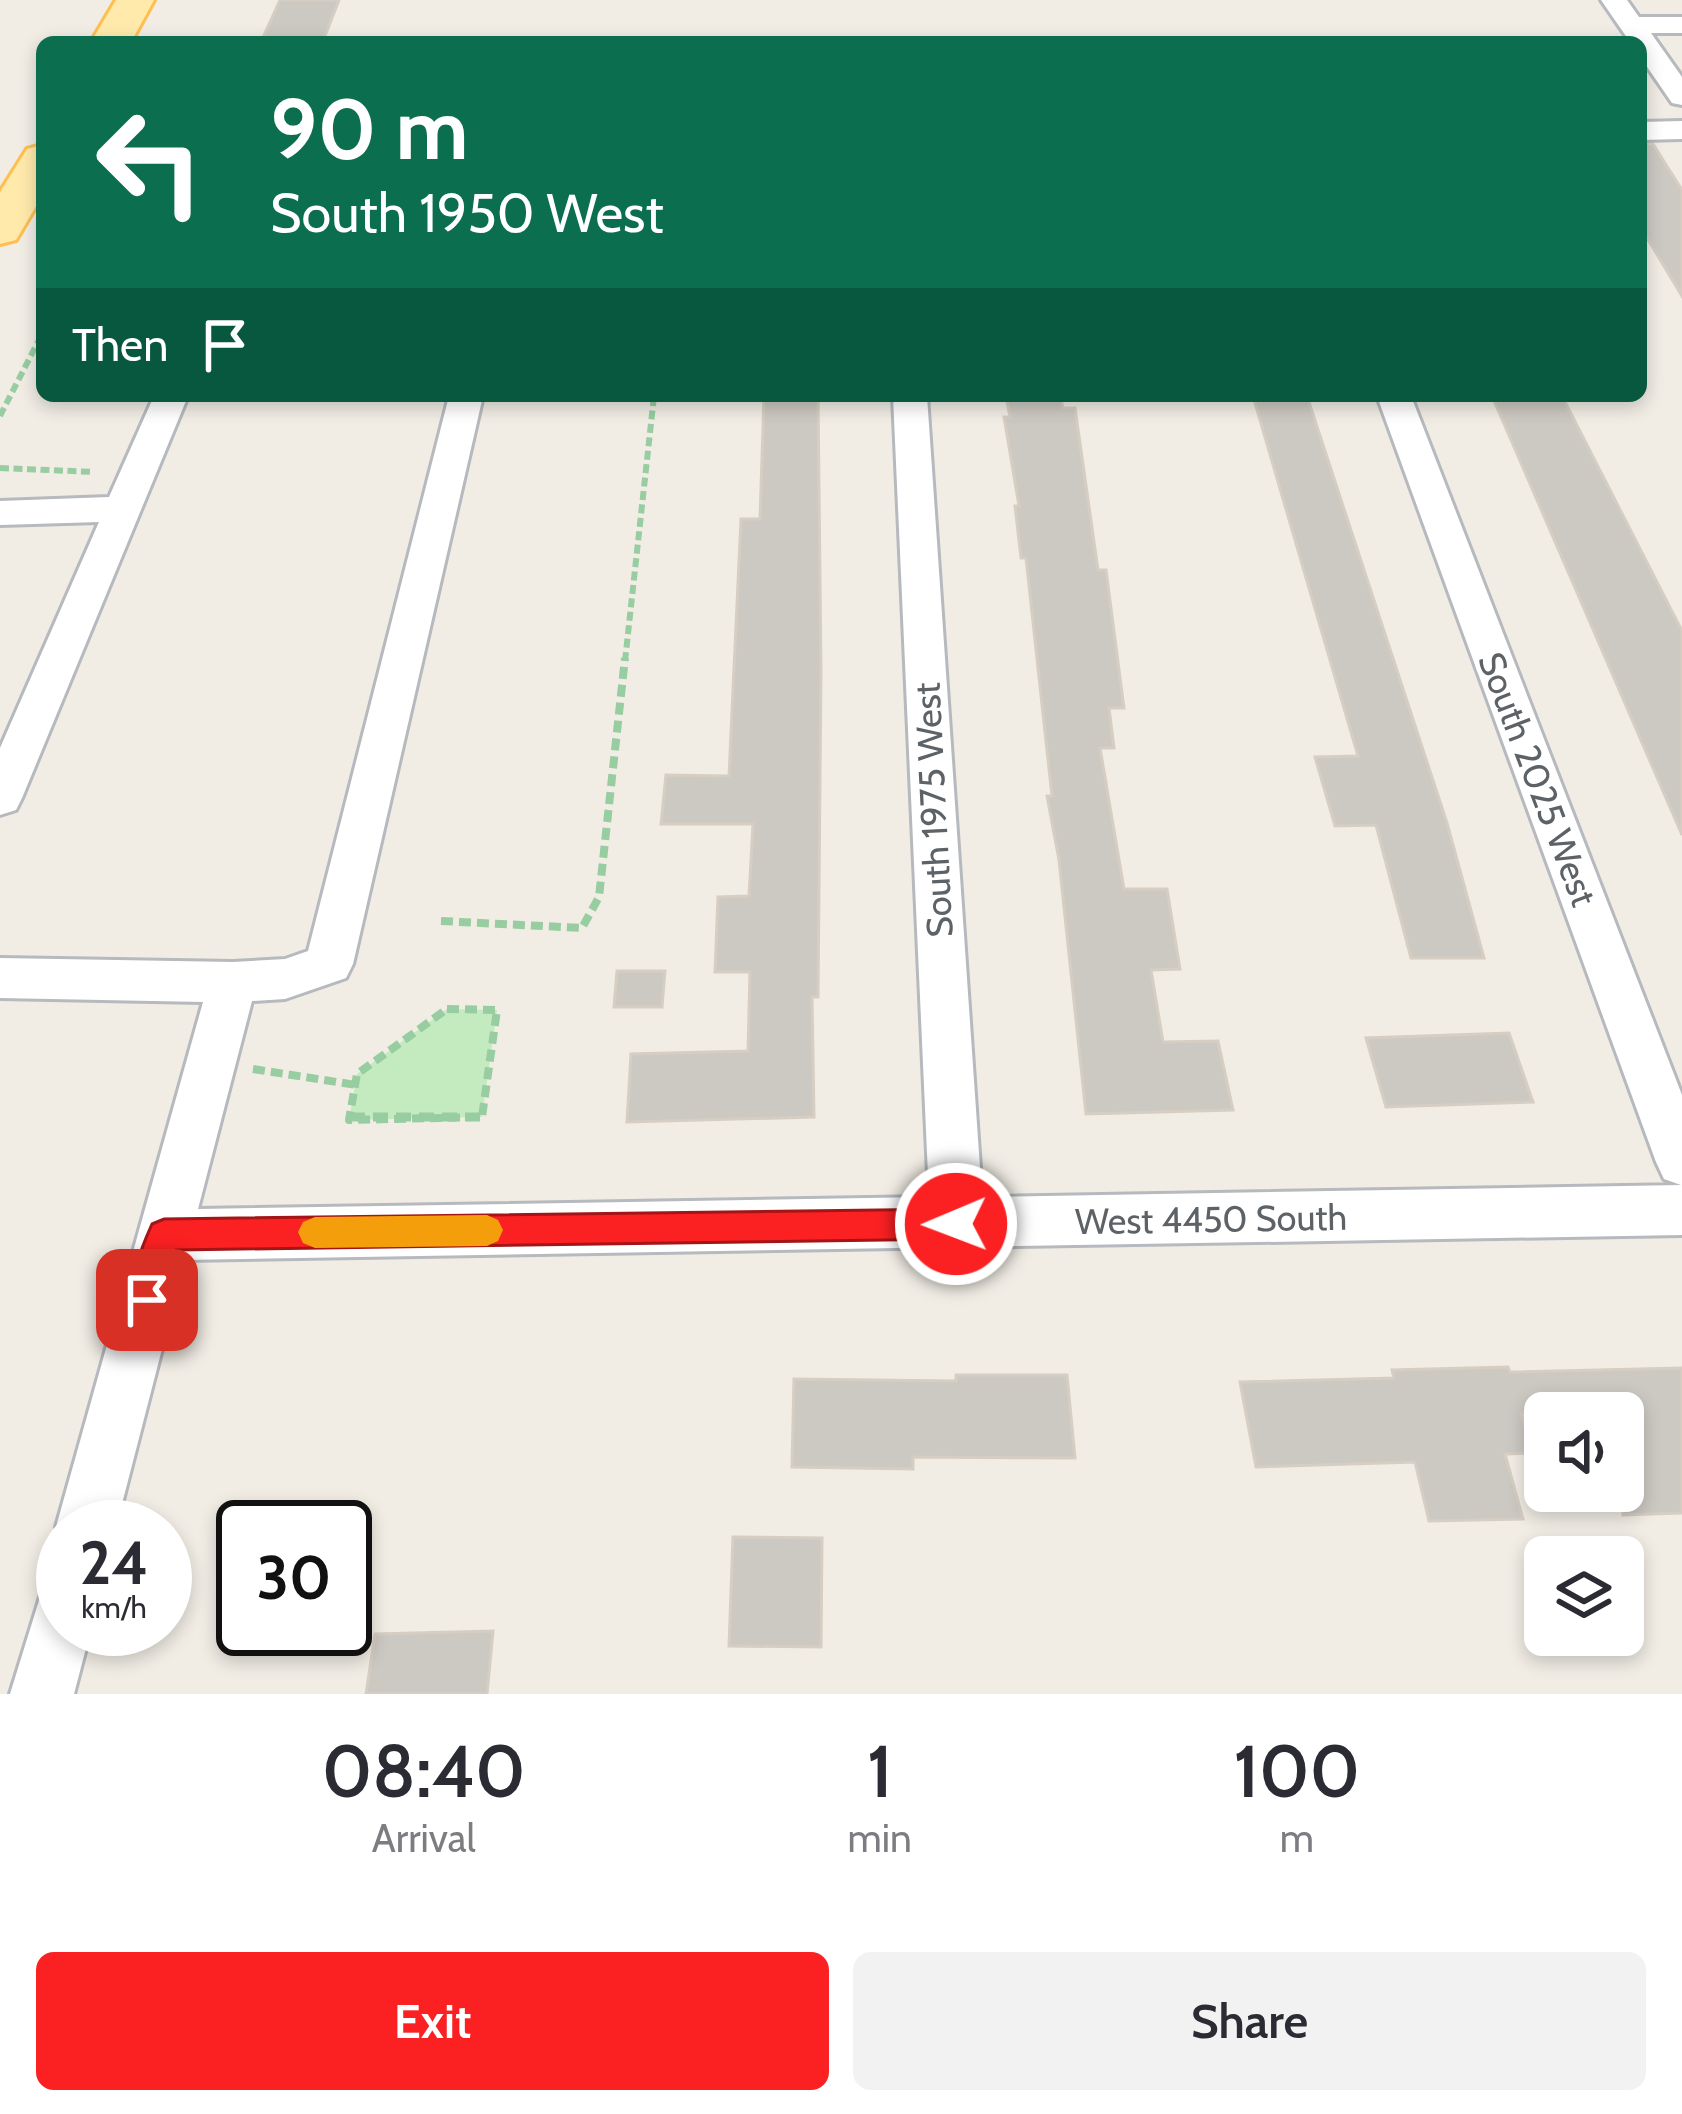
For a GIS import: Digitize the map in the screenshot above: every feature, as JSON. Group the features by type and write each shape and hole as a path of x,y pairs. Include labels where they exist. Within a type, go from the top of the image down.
{"main road":[{"path":"114,36 135,0"},
{"path":"0,230 36,168"}],"street":[{"path":"1614,0 1639,36"},
{"path":"1631,25 1682,25"},
{"path":"1647,48 1682,97"},
{"path":"1647,131 1682,130"},
{"path":"0,798 116,494 168,402"},
{"path":"0,978 233,982 285,979 329,964 465,402"},
{"name":"South 1975 West","path":"910,402 956,1224"},
{"name":"South 2025 West","path":"1396,402 1682,1162"},
{"path":"0,513 116,494"},
{"path":"93,1500 233,982"},
{"name":"West 4450 South","path":"164,1235 1682,1210"},
{"path":"42,1694 52,1656"}],"path":[{"path":"0,416 36,346"},
{"path":"441,921 582,928 592,916 599,896 653,402"},
{"path":"0,468 84,469 116,494"},
{"path":"447,1009 497,1010 482,1117 349,1120 356,1084 357,1074 447,1009"},
{"path":"252,1068 356,1084"}],"green space":[{"path":"447,1009 497,1010 482,1117 349,1120 357,1074"}],"building":[{"path":"280,0 339,0 325,36 264,36"},
{"path":"1647,144 1653,144 1682,190 1682,296 1647,238"},
{"path":"764,402 818,402 821,670 818,997 812,997 814,1117 627,1122 631,1054 748,1051 750,972 715,972 718,897 749,896 753,824 661,824 666,775 729,776 741,519 760,519"},
{"path":"1007,402 1062,402 1063,408 1075,408 1098,570 1106,570 1124,708 1109,708 1114,748 1100,748 1124,889 1167,889 1180,969 1151,970 1163,1042 1218,1041 1233,1110 1086,1114 1059,860 1047,796 1052,796 1026,558 1021,558 1015,506 1019,506 1004,417 1010,417"},
{"path":"1255,402 1309,402 1447,823 1484,958 1411,958 1376,825 1335,826 1315,757 1358,756"},
{"path":"1495,402 1565,402 1682,631 1682,835"},
{"path":"617,971 665,971 662,1007 614,1007"},
{"path":"1509,1033 1533,1102 1386,1107 1366,1038"},
{"path":"1682,1368 1682,1513 1623,1515 1644,1512 1644,1392 1524,1392 1524,1453 1505,1454 1523,1519 1429,1521 1415,1462 1256,1467 1240,1382 1394,1378 1392,1370"},
{"path":"956,1375 1067,1375 1075,1458 913,1457 913,1469 792,1467 794,1379 956,1381"},
{"path":"733,1537 822,1538 821,1647 729,1646"},
{"path":"493,1631 487,1694 366,1694 375,1634"}],"slow traffic":[{"path":"315,1232 487,1230"}],"route":[{"path":"147,1300 164,1235 956,1224"}]}
